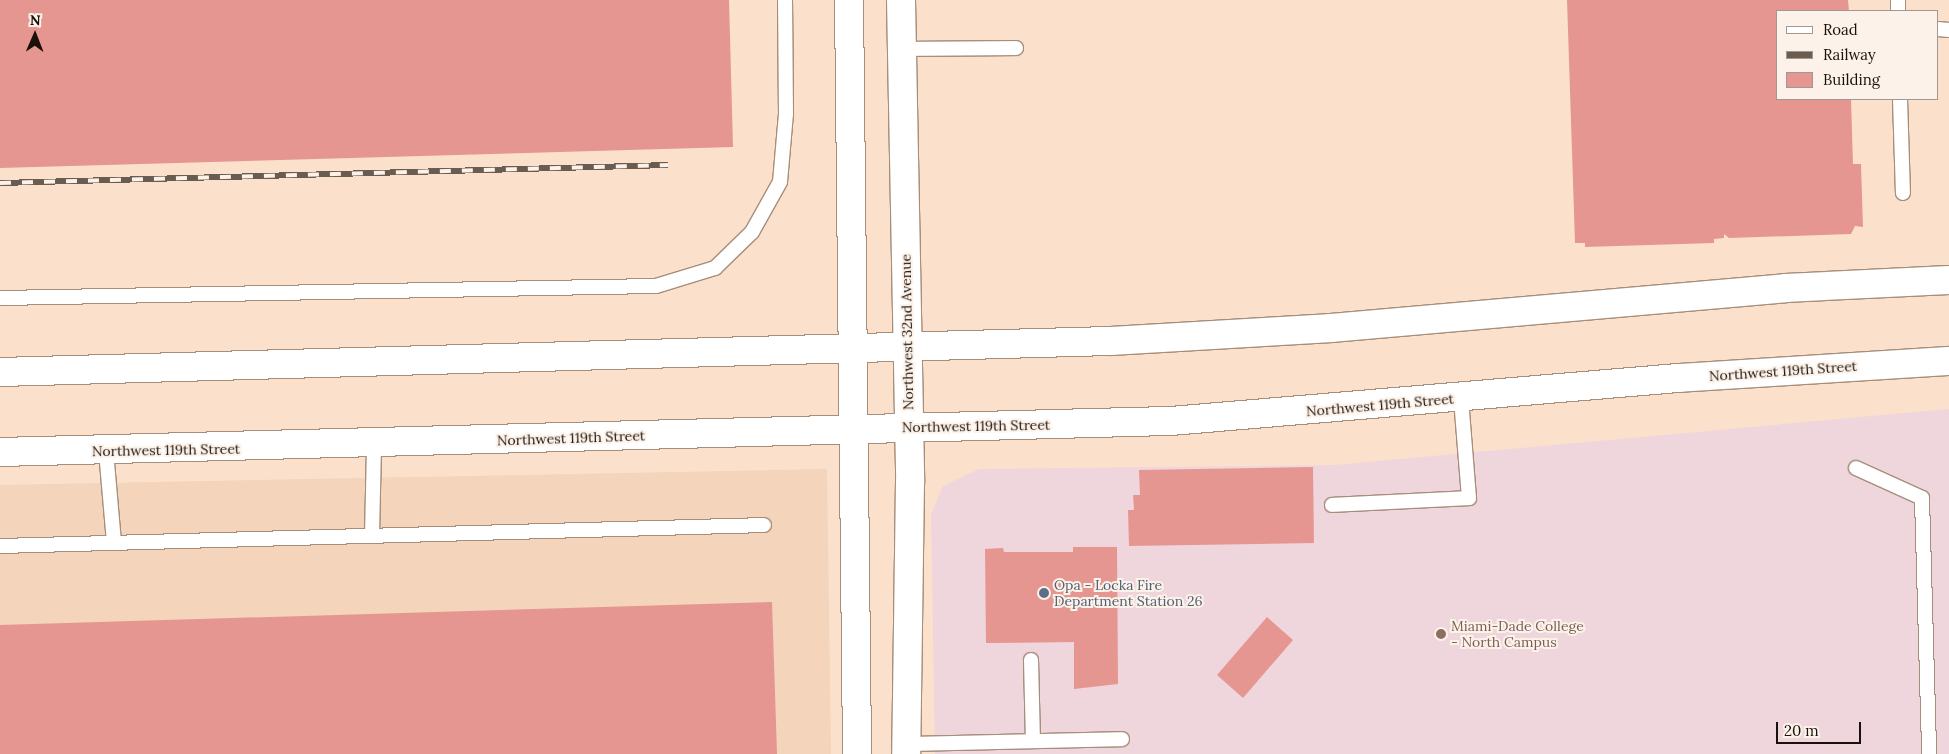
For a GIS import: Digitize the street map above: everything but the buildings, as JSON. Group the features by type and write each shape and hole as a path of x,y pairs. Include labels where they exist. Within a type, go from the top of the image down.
{"main road":[{"path":"849,0 857,754"},
{"name":"Northwest 32nd Avenue","path":"901,0 908,347 906,749"},
{"path":"0,372 1112,342 1331,328 1785,288 1949,280"},
{"name":"Northwest 119th Street","path":"0,452 374,445 853,429 1171,421 1461,399 1678,378 1949,361"}],"lane":[{"path":"0,298 656,286 715,268 752,232 780,182 786,114 785,0"},
{"path":"902,49 1016,48"},
{"path":"1900,100 1902,193"},
{"path":"1332,504 1469,498 1461,399"},
{"path":"372,535 374,445"},
{"path":"106,451 114,542"},
{"path":"1856,468 1922,498 1929,754"},
{"path":"0,546 764,525"},
{"path":"1031,660 1033,741"},
{"path":"906,749 1033,741 1122,739"}],"shaded area":[{"name":"Miami-Dade College - North Campus","path":"1949,409 1949,754 935,754 931,514 943,486 979,469 1335,465"},
{"path":"827,469 831,754 0,754 0,485"}],"railway":[{"path":"0,183 668,165"}],"place":[{"name":"Opa - Locka Fire Department Station 26","path":"1044,593"},
{"name":"Miami-Dade College - North Campus","path":"1441,634"}]}
